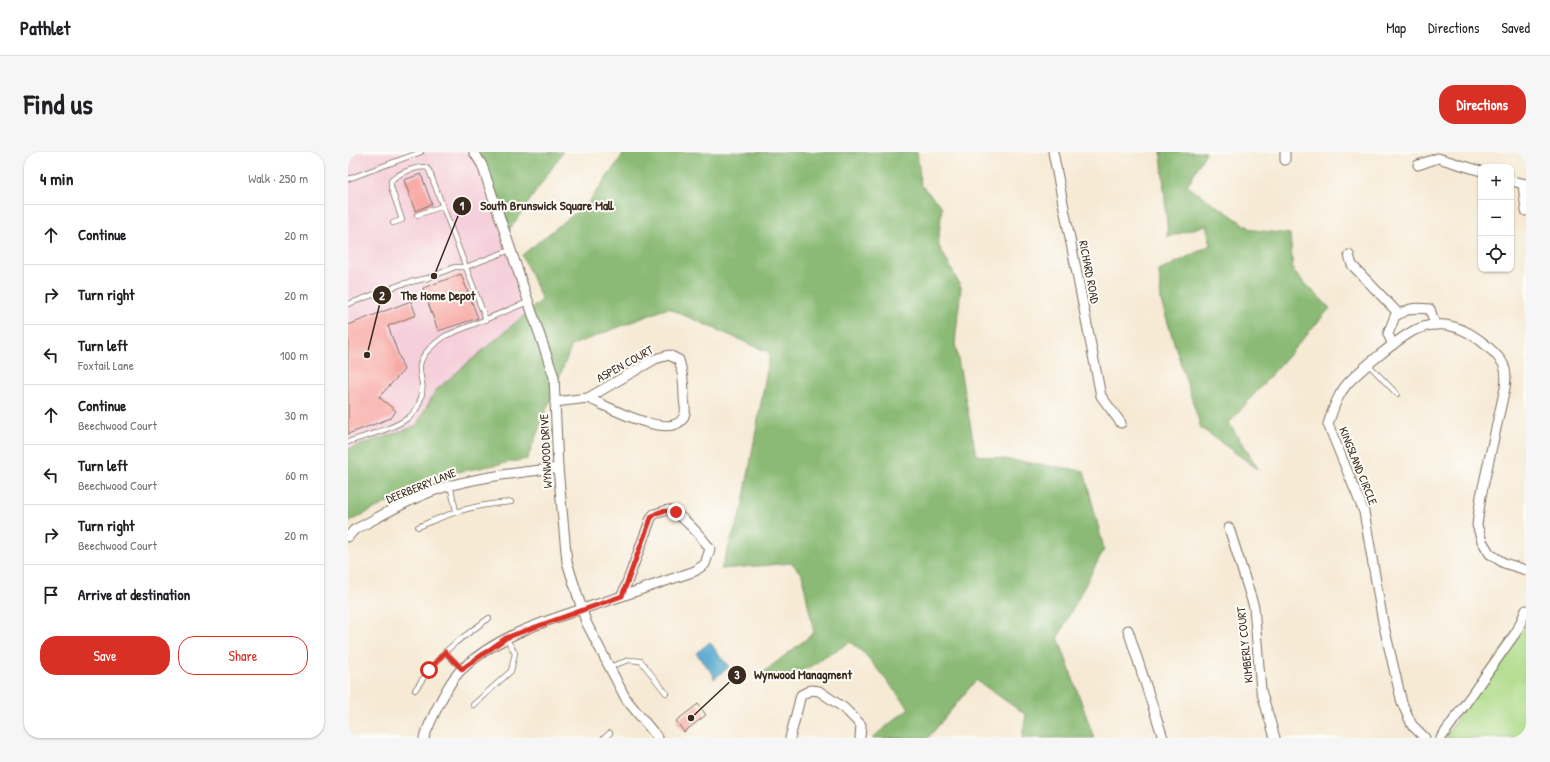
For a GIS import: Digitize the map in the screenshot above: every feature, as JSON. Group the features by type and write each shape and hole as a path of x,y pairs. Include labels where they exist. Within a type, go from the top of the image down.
{"street":[{"name":"WYNWOOD DRIVE","path":"474,152 482,165 554,377 558,468 567,562 586,622 626,699 658,738"},
{"name":"RICHARD ROAD","path":"1053,152 1101,396 1121,423"},
{"path":"1418,165 1438,158 1478,170"},
{"path":"1514,181 1525,184 1526,211"},
{"path":"1349,255 1352,265 1399,314"},
{"path":"1393,345 1388,334 1395,316 1399,314 1414,307 1430,309 1435,325"},
{"name":"KINGSLAND CIRCLE","path":"1425,738 1412,725 1402,703 1380,607 1364,512 1328,424 1335,402 1348,384 1393,345 1415,330 1435,325 1467,331 1496,354 1507,373 1477,525 1482,541 1490,554 1504,564 1526,570"},
{"name":"ASPEN COURT","path":"555,402 588,398 655,359 669,355 679,360 683,375 685,414 678,423 668,427 653,425 588,398"},
{"name":"DEERBERRY LANE","path":"348,537 354,530 405,504 450,485 498,474 558,468"},
{"path":"424,738 432,718 462,669 506,638 695,571 705,564 710,549 676,512 662,511 654,514 651,518 622,596"},
{"name":"KIMBERLY COURT","path":"1229,528 1254,607 1262,690 1275,738"},
{"path":"1441,738 1517,631 1526,610"},
{"path":"1128,630 1163,738"},
{"path":"790,738 801,695 811,690 819,691 856,718 861,725 860,738"}],"lane":[{"path":"348,179 421,152"},
{"path":"393,223 402,220 391,187 391,181 394,177 419,167 426,167 429,170 486,320"},
{"path":"417,215 443,206"},
{"path":"348,304 402,284 428,278 455,267 466,267 510,250"},
{"path":"348,442 409,418 421,400 423,385 420,366 428,351 446,336 528,302"},
{"path":"1369,365 1397,394"},
{"path":"450,485 456,511"},
{"path":"418,527 456,511 479,505 511,502"},
{"path":"415,690 429,670 445,652 489,618"},
{"path":"473,705 511,671 515,653 506,638"},
{"path":"445,652 462,669"},
{"path":"609,666 629,660 641,662 666,694"},
{"path":"604,738 610,733"}],"shaded area":[{"path":"348,152 474,152 530,310 436,390 416,426 348,449"}],"green space":[{"path":"479,152 563,152 508,232"},
{"path":"625,152 917,152 921,185 942,207 938,244 961,287 955,343 976,455 1084,471 1104,549 1058,637 1094,738 1022,738 1026,715 976,680 928,738 872,738 909,708 865,654 850,642 796,675 761,674 814,633 802,575 792,563 721,569 742,509 770,353 668,308 572,345 527,459 442,475 348,522 348,449 416,426 436,390 542,300 522,255 589,202"},
{"path":"1161,152 1206,152 1187,186 1253,230 1290,234 1293,271 1330,308 1229,423 1259,470 1201,428 1161,301 1159,271 1211,245 1206,225 1168,237"},
{"path":"1526,606 1526,738 1445,738 1524,615"}],"water":[{"path":"710,642 721,658 730,666 714,679 713,674 696,653"}],"building":[{"path":"421,174 432,204 415,211 404,180"},
{"path":"461,274 478,318 438,331 423,288"},
{"path":"411,301 416,315 388,326 404,370 379,397 396,411 391,418 348,434 348,325"},
{"path":"698,704 706,715 684,732 676,721"}],"place":[{"name":"South Brunswick Square Mall","path":"434,276"},
{"name":"The Home Depot","path":"367,355"},
{"name":"Wynwood Managment","path":"691,718"}],"route":[{"path":"429,670 445,652 462,669 506,638 622,596 651,518 654,514 662,511 668,510 676,512"}]}
